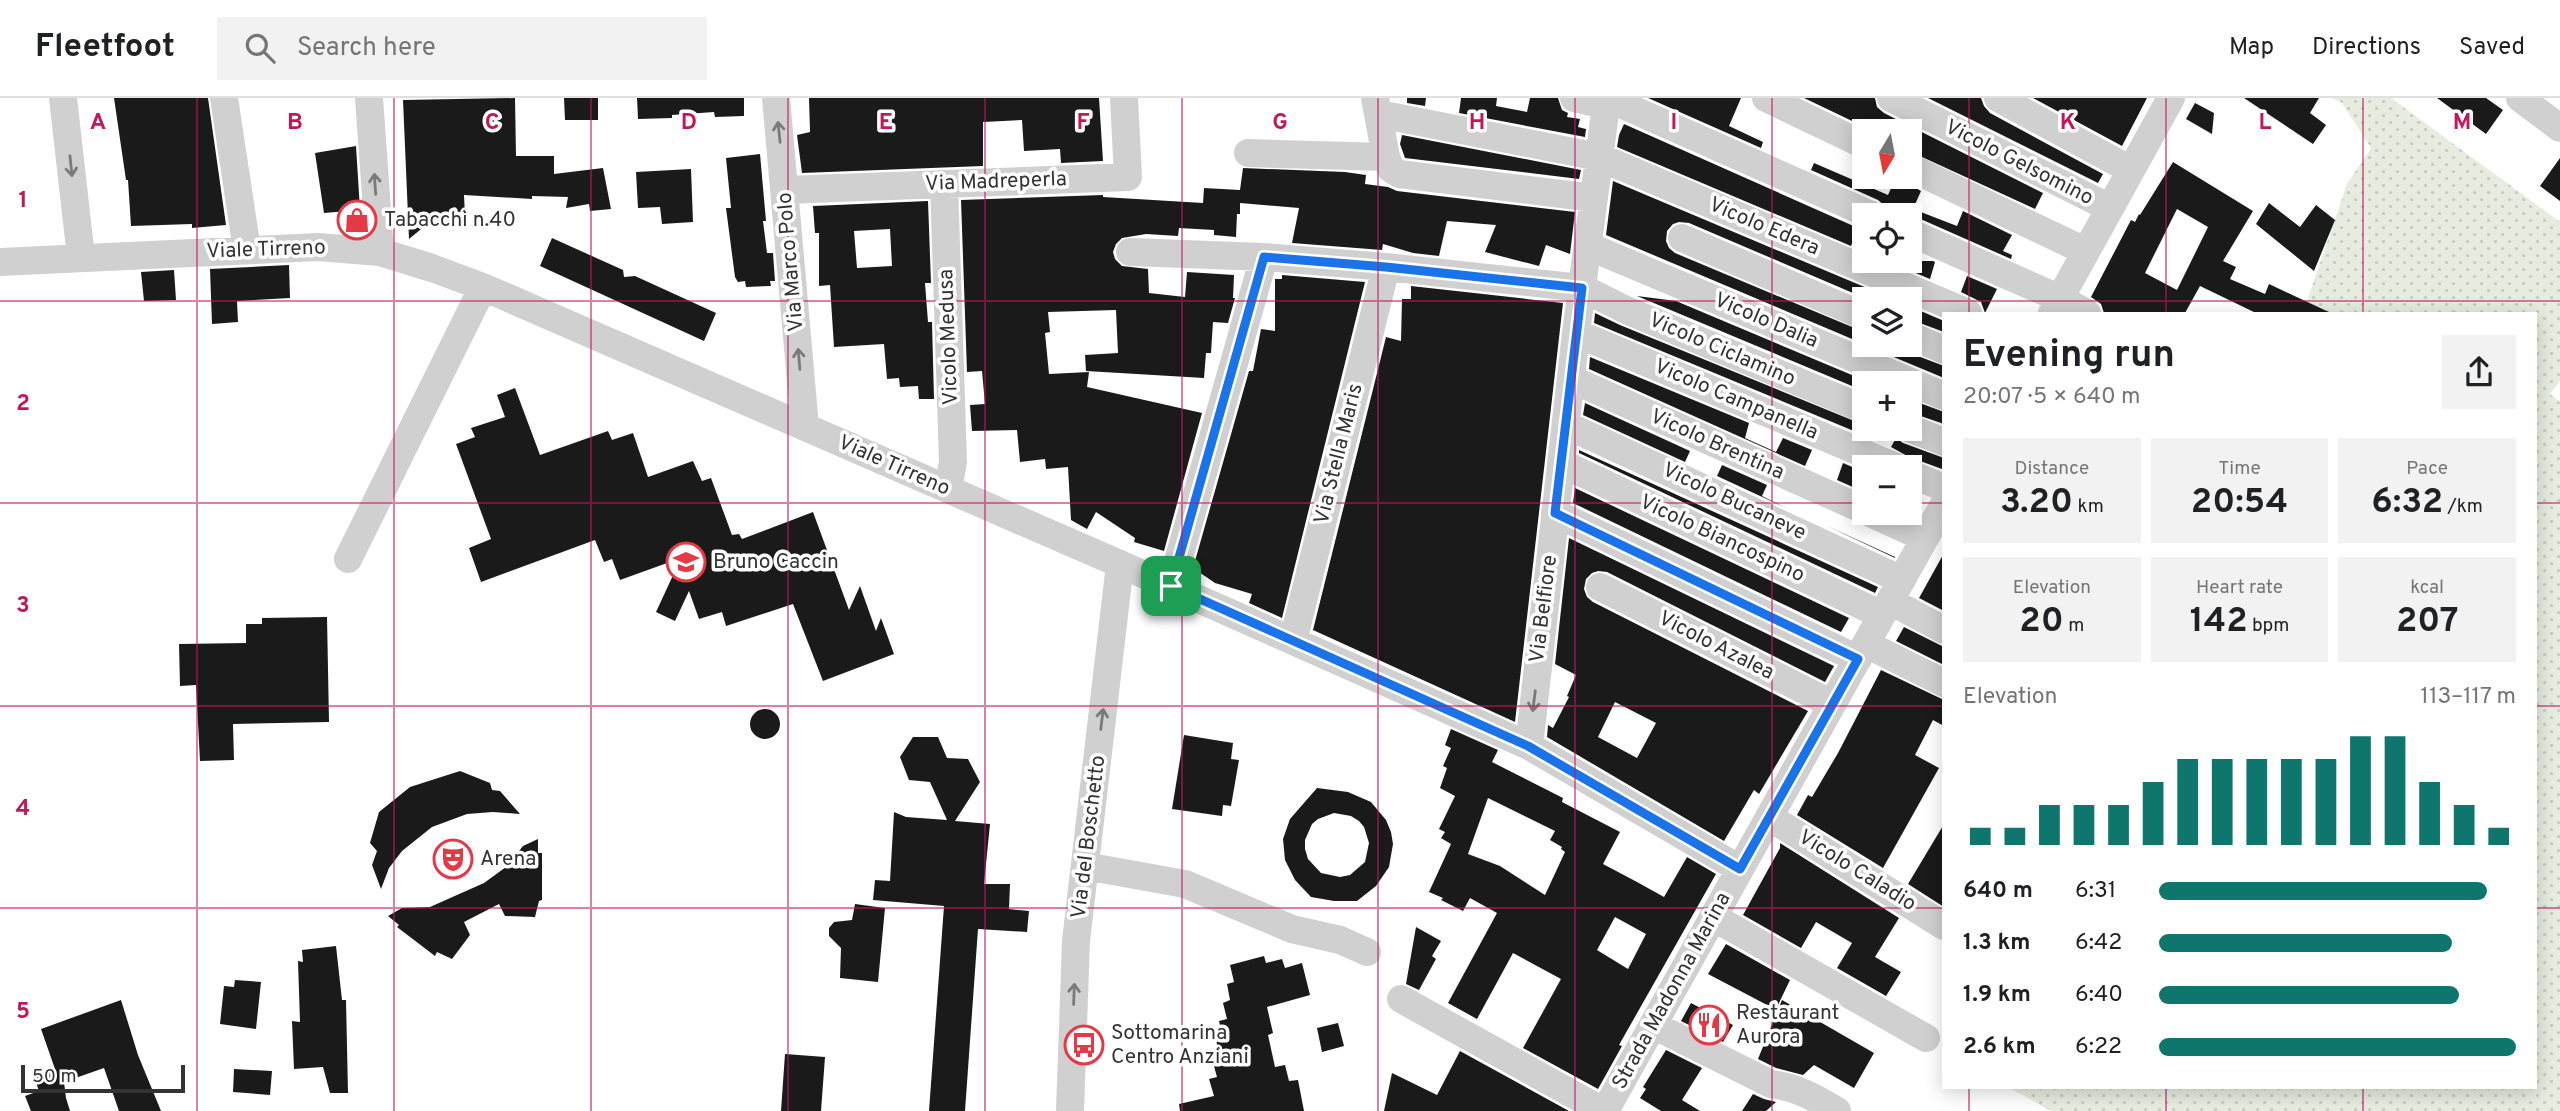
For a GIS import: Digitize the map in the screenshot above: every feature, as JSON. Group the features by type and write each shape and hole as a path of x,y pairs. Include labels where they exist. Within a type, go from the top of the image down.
{"street":[{"path":"64,98 81,257"},
{"path":"224,98 247,250"},
{"path":"369,98 380,252"},
{"name":"Via Marco Polo","path":"776,98 805,427"},
{"name":"Via Madreperla","path":"785,190 1128,177 1125,98"},
{"path":"1574,98 1606,100 1852,207"},
{"path":"1766,98 1852,139"},
{"name":"Vicolo Gelsomino","path":"1891,98 2110,208"},
{"path":"1998,98 2032,105 2131,170"},
{"path":"2057,306 2171,98"},
{"path":"2520,98 2560,128"},
{"name":"Via Belfiore","path":"1528,746 1606,100"},
{"path":"1382,107 1386,157 1391,169 1399,174 1594,198"},
{"name":"Vicolo Edera","path":"1382,107 1599,158 1966,312"},
{"path":"1248,153 1386,157"},
{"path":"1922,173 2085,251"},
{"name":"Vicolo Medusa","path":"944,184 953,462 948,489"},
{"path":"1682,238 1852,311"},
{"path":"1922,238 2057,306 2083,312"},
{"name":"Vicolo Dalia","path":"1588,246 1942,395"},
{"name":"Viale Tirreno","path":"0,262 317,247 380,252 432,268 483,287 1171,586 1528,746 1740,869"},
{"path":"1130,252 1264,257 1582,288"},
{"path":"1171,586 1264,257"},
{"name":"Via Stella Maris","path":"1293,641 1386,267"},
{"path":"348,559 483,287"},
{"name":"Vicolo Ciclamino","path":"1582,288 1626,310 1852,404"},
{"name":"Vicolo Campanella","path":"1576,333 1867,455"},
{"path":"1922,341 1942,349"},
{"name":"Vicolo Brentina","path":"1571,379 1852,505"},
{"name":"Vicolo Bucaneve","path":"1566,425 1892,598"},
{"path":"1922,433 1942,441"},
{"name":"Vicolo Biancospino","path":"1561,463 1892,598"},
{"path":"1922,479 1942,487"},
{"name":"Strada Madonna Marina","path":"1604,1111 1942,508"},
{"path":"1555,513 1862,651 1942,682"},
{"path":"1896,525 1925,538"},
{"name":"Via del Boschetto","path":"1070,1111 1076,941 1120,564"},
{"name":"Vicolo Azalea","path":"1600,587 1832,704"},
{"path":"1892,598 1942,629"},
{"name":"Vicolo Caladio","path":"1769,817 1942,925"},
{"path":"1085,866 1185,884 1292,929 1340,940 1367,953"},
{"path":"1713,917 1926,1038"},
{"path":"1401,999 1604,1111"},
{"path":"1653,1026 1771,1084 1788,1086 1838,1111"}],"shaded area":[{"path":"2332,98 2391,98 2560,222 2560,381 2550,394 2560,402 2560,1111 2051,1111 2012,1089 2537,1089 2537,312 2303,312 2347,184 2371,148 2342,103"}],"building":[{"path":"114,98 208,98 226,225 192,228 192,224 131,226 128,180"},
{"path":"515,98 516,156 554,156 554,174 603,168 611,209 590,211 589,204 566,208 568,197 532,196 532,199 464,195 465,216 426,225 409,239 403,100"},
{"path":"564,98 598,98 598,120 565,120"},
{"path":"637,98 744,98 744,116 715,117 714,112 672,115 672,118 638,119"},
{"path":"809,98 1099,98 1103,161 1061,163 1060,149 1024,151 1022,120 983,122 983,166 802,173 797,135 810,132"},
{"path":"1407,98 1426,98 1425,106 1407,103"},
{"path":"1461,98 1497,98 1496,106 1527,112 1530,98 1558,98 1562,110 1568,113 1567,117 1580,119 1578,127 1586,129 1585,137 1459,113"},
{"path":"1648,98 1741,98 1729,126 1763,142 1761,148"},
{"path":"1804,98 1875,98 1877,107 1896,119 1852,121"},
{"path":"1928,98 1981,98 1990,113 2103,174 2098,183"},
{"path":"2033,98 2147,98 2122,146"},
{"path":"2244,98 2319,98 2310,113 2326,125 2313,144"},
{"path":"2437,98 2486,98 2503,110 2486,134"},
{"path":"2195,103 2214,113 2212,134 2186,119"},
{"path":"1624,124 1852,225 1851,246 1617,147"},
{"path":"1922,132 2043,193 2035,209 1922,157"},
{"path":"1402,135 1581,170 1579,179 1405,158 1400,144"},
{"path":"356,146 360,210 324,213 315,153"},
{"path":"760,154 766,221 763,221 767,253 773,253 775,281 770,281 771,286 746,287 745,281 738,282 735,277 726,208 731,208 726,158"},
{"path":"2560,158 2560,201 2540,186"},
{"path":"2173,162 2253,211 2223,261 2236,267 2230,279 2265,294 2269,284 2329,312 2254,312 2200,286 2186,312 2104,312 2101,304 2091,297 2131,220 2135,222","holes":["2177,209 2208,227 2177,290 2145,273"]},
{"path":"1814,163 1852,179 1852,188 1811,170"},
{"path":"1243,168 1345,172 1366,175 1365,184 1397,191 1575,212 1570,254 1546,245 1539,266 1485,252 1496,225 1447,221 1439,256 1413,253 1383,244 1382,250 1292,243 1299,208 1240,203 1236,237 1214,235 1214,230 1179,228 1178,236 1146,234 1122,238 1113,252 1115,259 1122,266 1148,269 1149,293 1185,297 1187,272 1234,275 1235,298 1228,323 1213,322 1211,353 1206,353 1204,378 1086,371 1085,355 1118,353 1116,310 1048,312 1050,332 1045,333 1049,374 1089,372 1087,387 1202,413 1164,551 1134,542 1135,538 1096,512 1087,529 1071,520 1068,467 1046,469 1045,459 1020,462 1017,430 972,431 970,405 985,404 982,371 967,372 961,200 1103,195 1203,203 1204,188 1240,190"},
{"path":"691,169 693,222 662,224 660,207 638,208 636,172"},
{"path":"1613,181 1865,287 1852,287 1852,293 1689,223 1673,224 1667,231 1666,241 1675,253 1852,327 1852,339 1606,235"},
{"path":"1853,189 1874,189 1888,195 1891,189 1921,191 1916,203 1882,203"},
{"path":"928,201 931,283 925,283 928,322 932,322 934,399 919,399 918,386 900,387 899,378 887,379 884,344 834,347 830,285 819,286 819,233 815,233 813,206","holes":["890,229 892,266 857,268 854,231"]},
{"path":"2269,203 2300,227 2316,205 2335,220 2314,271 2256,224"},
{"path":"1963,211 2012,235 2003,251 2012,255 2011,259 1922,220 1922,212 1957,226"},
{"path":"552,238 623,270 624,277 635,276 716,313 704,341 540,266"},
{"path":"1922,261 1935,262 1930,279 1916,273 1922,273"},
{"path":"289,265 290,298 237,301 238,322 212,324 210,269"},
{"path":"174,270 176,300 144,301 141,272"},
{"path":"1282,275 1365,282 1282,618 1249,603 1252,594 1215,583 1193,568 1249,371 1253,371 1261,329 1275,331 1275,279 1282,279"},
{"path":"1967,276 1997,289 1986,312 1981,302 1961,292"},
{"path":"1411,286 1563,303 1515,722 1313,630 1386,337 1401,341 1402,299 1411,299"},
{"path":"1637,296 1676,301 1852,375 1852,386"},
{"path":"1922,312 1942,320 1942,331 1922,324"},
{"path":"1595,313 1852,420 1852,430 1594,323"},
{"path":"1590,357 1749,423 1745,438 1776,452 1783,438 1812,450 1805,466 1589,369"},
{"path":"1894,357 1920,357 1942,365 1942,377"},
{"path":"515,388 540,455 608,431 612,440 633,433 648,477 693,461 702,481 711,478 732,535 739,534 742,539 813,512 849,610 860,586 876,631 881,618 894,654 823,681 793,604 726,626 722,612 699,619 689,591 675,621 656,612 681,558 620,580 612,559 604,562 595,540 481,582 469,548 491,539 456,444 475,437 471,428 505,417 497,395"},
{"path":"1585,403 1690,451 1685,462 1583,415"},
{"path":"1922,404 1942,411 1942,423 1922,416"},
{"path":"1894,441 1942,457 1942,469 1922,462 1922,455 1905,455 1891,447"},
{"path":"1579,450 1878,587 1875,593 1579,453"},
{"path":"1843,463 1852,467 1852,487 1837,480"},
{"path":"1722,465 1767,485 1762,496 1788,509 1717,476"},
{"path":"1575,488 1849,618 1841,632 1573,503"},
{"path":"1825,525 1895,557 1895,558"},
{"path":"1569,538 1834,666 1825,682 1607,572 1592,573 1586,579 1584,589 1593,602 1808,711 1759,794 1754,790 1724,841 1547,737 1548,725 1553,728 1569,697 1567,696 1576,675 1555,664","holes":["1615,702 1656,723 1637,758 1598,737"]},
{"path":"1942,557 1942,610 1919,598"},
{"path":"327,617 329,722 233,724 234,760 200,761 196,685 180,686 179,644 246,643 246,624 262,624 262,618"},
{"path":"1904,627 1942,646 1942,664 1896,641"},
{"path":"1881,670 1942,699 1942,725 1933,720 1915,755 1939,768 1883,868 1797,815 1808,795 1812,797"},
{"path":"765,709 776,713 780,724 776,735 765,739 754,735 750,724 754,713"},
{"path":"1451,729 1498,750 1492,762 1563,798 1562,802 1620,832 1603,864 1664,897 1687,857 1716,874 1619,1045 1622,1046 1598,1089 1523,1048 1561,979 1513,953 1477,1019 1448,1003 1497,913 1470,898 1463,911 1429,892 1451,844 1441,838 1445,832 1439,829 1455,796 1440,788 1447,768 1443,766 1451,748 1445,745","holes":["1488,798 1555,831 1550,840 1565,852 1545,895 1500,866 1468,854","1615,917 1646,934 1628,969 1597,950"]},
{"path":"1184,735 1233,743 1231,759 1239,760 1231,806 1223,805 1222,816 1172,809"},
{"path":"913,737 938,737 947,758 968,759 980,782 955,821 990,824 984,884 1010,884 1009,909 1029,911 1027,932 978,929 965,1111 929,1111 944,906 873,900 875,880 890,881 894,812 906,817 947,820 930,782 909,780 900,757"},
{"path":"460,771 490,783 492,790 500,791 520,814 467,814 432,827 402,851 389,868 381,889 372,865 377,851 370,843 379,812 410,787"},
{"path":"1317,788 1348,792 1371,802 1386,820 1391,832 1393,844 1389,867 1376,886 1357,901 1311,897 1295,880 1285,860 1283,839 1290,819","holes":["1334,813 1351,816 1364,827 1369,843 1365,862 1350,875 1340,877 1321,873 1308,859 1305,849 1305,840 1312,824"]},
{"path":"1942,827 1942,906 1908,884"},
{"path":"538,839 538,853 542,853 542,900 539,901 535,917 505,916 499,904 464,922 470,935 452,959 437,952 435,956 397,927 399,925 388,916 402,908 430,907 484,883 506,867 523,846"},
{"path":"1780,843 1899,918 1875,957 1901,972 1886,996 1837,968 1852,943 1816,922 1801,948 1743,915 1780,848"},
{"path":"855,904 885,908 878,982 840,978 841,948 829,936 829,928 834,922 852,920"},
{"path":"1416,927 1441,941 1432,956 1436,959 1419,990 1406,984"},
{"path":"1726,944 1790,980 1777,1007 1769,1006 1708,974"},
{"path":"336,946 342,1000 346,1000 348,1093 330,1093 323,1067 294,1069 292,1021 300,1022 298,961 303,962 302,950"},
{"path":"1264,956 1266,963 1282,959 1285,968 1302,963 1310,995 1267,1007 1273,1033 1268,1035 1275,1067 1285,1065 1289,1081 1298,1080 1304,1111 1180,1111 1179,1104 1214,1096 1209,1079 1217,1077 1212,1059 1220,1057 1216,1040 1223,1038 1219,1021 1227,1019 1223,1003 1230,1000 1227,984 1234,982 1230,965"},
{"path":"235,980 261,982 256,1029 220,1024 224,986 234,987"},
{"path":"121,1000 138,1055 161,1111 119,1111 104,1068 64,1082 70,1111 31,1111 25,1096 39,1091 34,1077 55,1069 41,1029"},
{"path":"1782,1000 1874,1053 1854,1088 1814,1065 1803,1075 1776,1068 1758,1059"},
{"path":"1691,1003 1733,1025 1723,1042 1681,1021"},
{"path":"1338,1023 1344,1046 1322,1052 1317,1028"},
{"path":"1666,1050 1702,1068 1682,1100 1700,1111 1661,1111 1640,1098 1646,1089 1643,1087"},
{"path":"1460,1051 1569,1111 1384,1111 1392,1073 1437,1095"},
{"path":"785,1054 825,1057 821,1111 781,1111"},
{"path":"234,1069 272,1071 270,1095 233,1092"},
{"path":"1753,1094 1776,1102 1766,1111 1742,1111"}],"place":[{"name":"Tabacchi n.40","path":"357,220"},
{"name":"Bruno Caccin","path":"686,562"},
{"name":"Arena","path":"453,859"},
{"name":"Restaurant Aurora","path":"1709,1025"},
{"name":"Sottomarina Centro Anziani","path":"1084,1045"}],"route":[{"path":"1264,257 1386,267 1582,288 1555,513 1858,659 1740,869 1528,746 1171,586 1264,257"}]}
